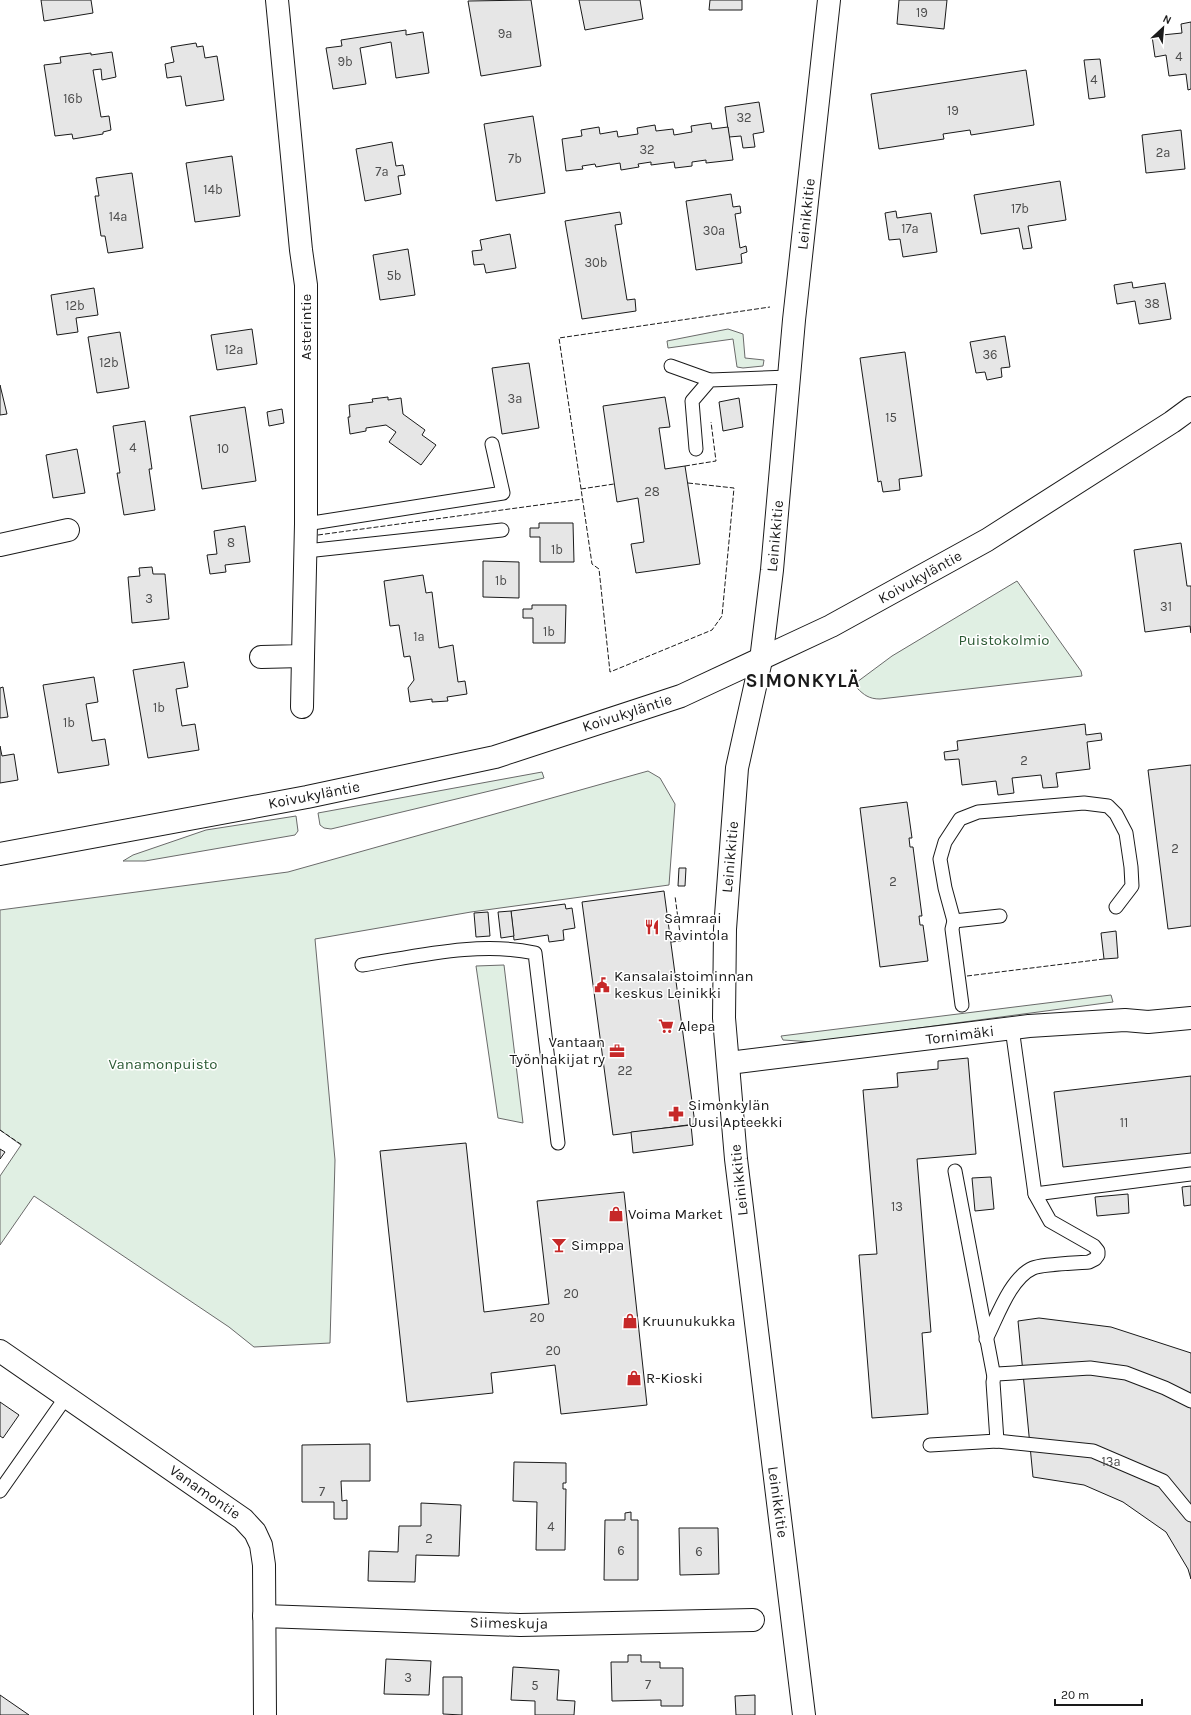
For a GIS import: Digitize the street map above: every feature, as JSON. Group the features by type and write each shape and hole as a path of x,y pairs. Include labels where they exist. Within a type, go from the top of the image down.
{"street":[{"name":"Asterintie","path":"278,0 301,250 306,285 306,551 302,706"},
{"name":"Leinikkitie","path":"804,1715 736,1159 724,1018 725,928 737,768 761,660 772,570 789,377 829,0"},
{"name":"Koivukyläntie","path":"0,854 307,798 495,757 681,696 761,660 831,626 987,540 1172,422 1191,408"},
{"path":"0,545 68,530"},
{"path":"261,657 303,656"},
{"name":"Tornimäki","path":"729,1063 1012,1028 1125,1020 1148,1022 1191,1018"},
{"name":"Vanamontie","path":"0,1351 192,1483 247,1523 255,1532 261,1545 264,1565 265,1715"},
{"name":"Siimeskuja","path":"264,1616 520,1625 754,1620"}],"lane":[{"path":"671,366 710,380 789,377"},
{"path":"696,449 692,400 710,380"},
{"path":"306,524 504,493 492,444"},
{"path":"306,551 502,530"},
{"path":"962,1005 952,929 954,921 945,888 940,859 945,842 960,819 978,812 1084,803 1108,806 1116,814 1126,833 1131,867 1132,886 1116,907"},
{"path":"954,921 1000,916"},
{"path":"362,965 453,951 514,948 536,953 558,1143"},
{"path":"986,1339 1014,1285 1024,1274 1034,1267 1089,1262 1095,1259 1098,1255 1098,1251 1094,1246 1050,1221 1035,1194 1012,1028"},
{"path":"955,1171 994,1377 997,1441"},
{"path":"1035,1194 1191,1174"},
{"path":"994,1377 1003,1372 1090,1368 1126,1373 1165,1388 1191,1401"},
{"path":"0,1491 66,1397"},
{"path":"930,1445 997,1441 1093,1451 1163,1481 1191,1515"}],"green space":[{"path":"728,329 743,334 745,358 764,360 763,366 743,368 737,367 733,339 668,348 667,341"},
{"name":"Puistokolmio","path":"1017,581 1081,671 1082,676 880,699 867,696 857,688 857,682 892,656"},
{"name":"Vanamonpuisto","path":"648,771 660,778 675,804 669,885 471,912 315,939 335,1160 330,1343 254,1347 229,1327 34,1196 0,1245 0,1176 21,1145 0,1130 0,910 288,872"},
{"path":"542,772 544,778 331,829 324,828 320,825 318,813"},
{"path":"296,816 298,831 295,835 145,861 123,861 133,855 206,830"},
{"path":"504,965 523,1123 498,1118 476,966"},
{"path":"1111,995 1113,1002 814,1042 783,1040 781,1036"}],"building":[{"path":"41,0 91,0 93,13 44,21"},
{"path":"531,0 541,66 481,76 468,1"},
{"path":"579,0 640,0 643,19 585,30"},
{"path":"710,0 742,0 742,10 709,10"},
{"path":"899,0 947,0 944,29 897,24"},
{"path":"1191,22 1191,89 1188,90 1186,74 1169,76 1166,55 1155,57 1152,36 1182,33 1181,24"},
{"path":"406,30 406,35 423,32 429,73 396,78 391,42 360,48 366,84 333,89 326,48 342,46 341,40"},
{"path":"196,43 197,47 203,46 205,58 217,56 224,100 186,106 181,76 167,78 165,64 174,62 171,47"},
{"path":"112,52 116,77 102,80 101,69 93,70 101,117 109,116 111,130 103,132 103,134 73,139 72,134 55,136 44,65 61,63 60,57"},
{"path":"1100,59 1105,97 1089,99 1084,60"},
{"path":"1026,70 1034,125 971,135 970,130 943,134 944,139 879,149 871,94"},
{"path":"759,102 764,132 753,134 755,147 743,148 741,136 729,137 725,107"},
{"path":"533,116 545,193 496,201 484,124"},
{"path":"711,123 712,129 728,127 733,160 706,163 706,160 692,162 692,166 675,168 674,162 651,165 651,162 638,164 639,167 621,170 620,163 596,167 595,164 582,166 583,169 566,171 562,139 582,136 581,130 599,127 600,134 617,131 618,137 638,134 637,128 655,125 656,131 673,129 674,135 692,132 691,126"},
{"path":"1181,130 1185,169 1146,173 1142,135"},
{"path":"392,142 396,166 403,165 405,175 398,176 401,194 365,201 356,149"},
{"path":"232,156 240,216 195,222 186,163"},
{"path":"132,173 143,248 108,253 105,236 101,236 95,196 99,196 96,178"},
{"path":"1060,181 1066,220 1028,226 1032,248 1023,249 1019,228 981,234 974,195"},
{"path":"731,194 733,207 740,206 741,213 735,214 740,248 746,246 747,252 741,254 742,263 696,270 686,201"},
{"path":"896,211 897,218 931,213 937,252 903,257 900,239 889,240 885,213"},
{"path":"620,212 622,224 615,225 627,300 635,299 636,311 582,319 565,221"},
{"path":"510,234 516,268 486,273 484,264 474,265 472,251 482,250 480,240"},
{"path":"408,249 415,295 380,300 373,255"},
{"path":"1132,282 1133,288 1165,283 1171,319 1139,324 1135,301 1117,304 1114,285"},
{"path":"94,288 98,315 76,318 78,332 57,335 51,295"},
{"path":"252,329 257,364 217,370 211,335"},
{"path":"120,332 129,388 97,393 88,337"},
{"path":"1005,336 1010,367 1001,368 1002,377 987,380 985,372 976,373 970,342"},
{"path":"905,352 922,476 899,479 900,490 883,492 881,481 878,482 860,358"},
{"path":"529,363 539,428 502,434 492,368"},
{"path":"0,385 7,414 0,415"},
{"path":"388,397 388,400 401,398 403,414 425,430 422,435 436,445 421,465 389,442 396,432 386,425 366,428 366,431 350,434 348,417 350,417 349,405 373,402 372,399"},
{"path":"665,397 670,427 659,428 665,469 685,466 700,564 636,573 631,544 644,542 638,498 617,502 603,406"},
{"path":"739,398 743,427 723,431 719,402"},
{"path":"245,407 256,481 202,489 190,416"},
{"path":"282,409 284,423 269,426 267,412"},
{"path":"145,421 152,469 149,469 155,510 124,515 117,473 120,473 113,426"},
{"path":"77,449 85,493 53,498 46,455"},
{"path":"539,523 573,523 574,562 540,562 540,537 530,537 530,528 539,528"},
{"path":"245,526 250,562 225,565 226,572 210,574 207,555 217,554 214,531"},
{"path":"1181,543 1187,586 1191,586 1191,633 1190,626 1145,632 1134,550"},
{"path":"483,561 519,562 519,598 483,597"},
{"path":"152,567 153,574 165,574 169,619 132,623 128,577 140,576 139,568"},
{"path":"423,575 426,593 432,592 439,648 453,645 458,682 465,681 467,694 447,697 448,701 432,702 432,699 410,702 408,688 414,680 410,656 404,657 399,625 390,626 384,581"},
{"path":"532,605 566,605 565,643 533,643 533,618 523,618 523,609 532,609"},
{"path":"184,662 188,687 176,689 182,726 195,724 199,750 148,758 133,670"},
{"path":"94,677 98,702 86,704 92,741 105,739 109,765 58,773 43,685"},
{"path":"3,687 8,717 0,718 0,688"},
{"path":"1085,724 1086,735 1101,733 1102,740 1087,742 1090,769 1056,773 1058,787 1043,788 1041,775 1012,778 1014,793 998,795 996,781 962,785 959,759 945,760 944,752 958,750 957,741"},
{"path":"0,746 2,756 14,754 18,780 0,783"},
{"path":"1191,765 1191,926 1168,929 1148,770"},
{"path":"907,802 912,838 909,838 910,847 913,847 922,916 919,916 920,925 923,925 928,961 880,967 860,808"},
{"path":"679,868 686,868 685,886 678,886"},
{"path":"664,891 695,1124 613,1135 582,902"},
{"path":"565,904 566,909 572,908 575,928 563,930 564,940 549,942 548,935 514,940 511,911"},
{"path":"511,911 514,936 501,938 498,912"},
{"path":"488,912 490,936 476,937 474,913"},
{"path":"1116,931 1118,958 1104,959 1101,933"},
{"path":"968,1058 976,1154 917,1159 931,1332 922,1333 928,1414 872,1418 859,1255 877,1254 863,1090 898,1087 897,1073 938,1069 938,1061"},
{"path":"1191,1076 1191,1153 1063,1167 1054,1092"},
{"path":"691,1125 693,1145 633,1153 631,1132"},
{"path":"466,1143 484,1312 549,1304 537,1201 624,1192 647,1405 561,1414 555,1365 491,1373 493,1393 407,1402 380,1151"},
{"path":"0,1149 5,1152 0,1159"},
{"path":"991,1177 994,1209 975,1211 972,1178"},
{"path":"1191,1186 1191,1205 1184,1206 1182,1187"},
{"path":"1128,1194 1129,1213 1097,1216 1095,1197"},
{"path":"1039,1318 1111,1327 1191,1353 1191,1579 1188,1569 1166,1532 1123,1502 1084,1485 1033,1477 1018,1321"},
{"path":"0,1402 19,1415 3,1438 0,1436"},
{"path":"370,1444 370,1481 341,1481 342,1501 347,1500 347,1519 334,1519 334,1502 302,1502 302,1445"},
{"path":"514,1462 566,1463 566,1483 563,1483 563,1489 566,1489 565,1550 536,1550 537,1502 513,1501"},
{"path":"421,1503 461,1505 459,1556 416,1555 415,1582 368,1581 369,1551 398,1552 399,1526 421,1526"},
{"path":"631,1512 631,1520 638,1520 638,1580 604,1580 605,1520 625,1520 625,1513"},
{"path":"679,1528 718,1528 719,1574 680,1575"},
{"path":"628,1655 641,1655 641,1662 660,1662 660,1668 683,1668 683,1706 661,1706 661,1700 612,1701 611,1662 628,1662"},
{"path":"386,1659 431,1661 429,1695 384,1694"},
{"path":"513,1667 559,1670 557,1700 575,1701 574,1715 535,1715 535,1701 511,1700"},
{"path":"443,1677 462,1677 462,1715 443,1714"},
{"path":"0,1695 29,1715 0,1715"},
{"path":"755,1695 755,1715 736,1715 735,1696"}],"fence":[{"path":"688,483 734,488 722,616 712,630 610,672 599,569 592,564 559,338 770,307"},
{"path":"685,466 716,461 711,422"},
{"path":"581,489 614,484"},
{"path":"318,535 583,499"},
{"path":"671,942 681,941 675,896"},
{"path":"967,976 1104,959"},
{"path":"0,1130 22,1145"}],"place":[{"name":"Samraai Ravintola","path":"652,927"},
{"name":"Kansalaistoiminnan keskus Leinikki","path":"602,985"},
{"name":"Alepa","path":"666,1026"},
{"name":"Vantaan Työnhakijat ry","path":"617,1051"},
{"name":"Simonkylän Uusi Apteekki","path":"676,1114"},
{"name":"Voima Market","path":"616,1214"},
{"name":"Simppa","path":"559,1245"},
{"name":"Kruunukukka","path":"630,1321"},
{"name":"R-Kioski","path":"634,1378"}],"district":[{"name":"SIMONKYLÄ","path":"803,680"}]}
